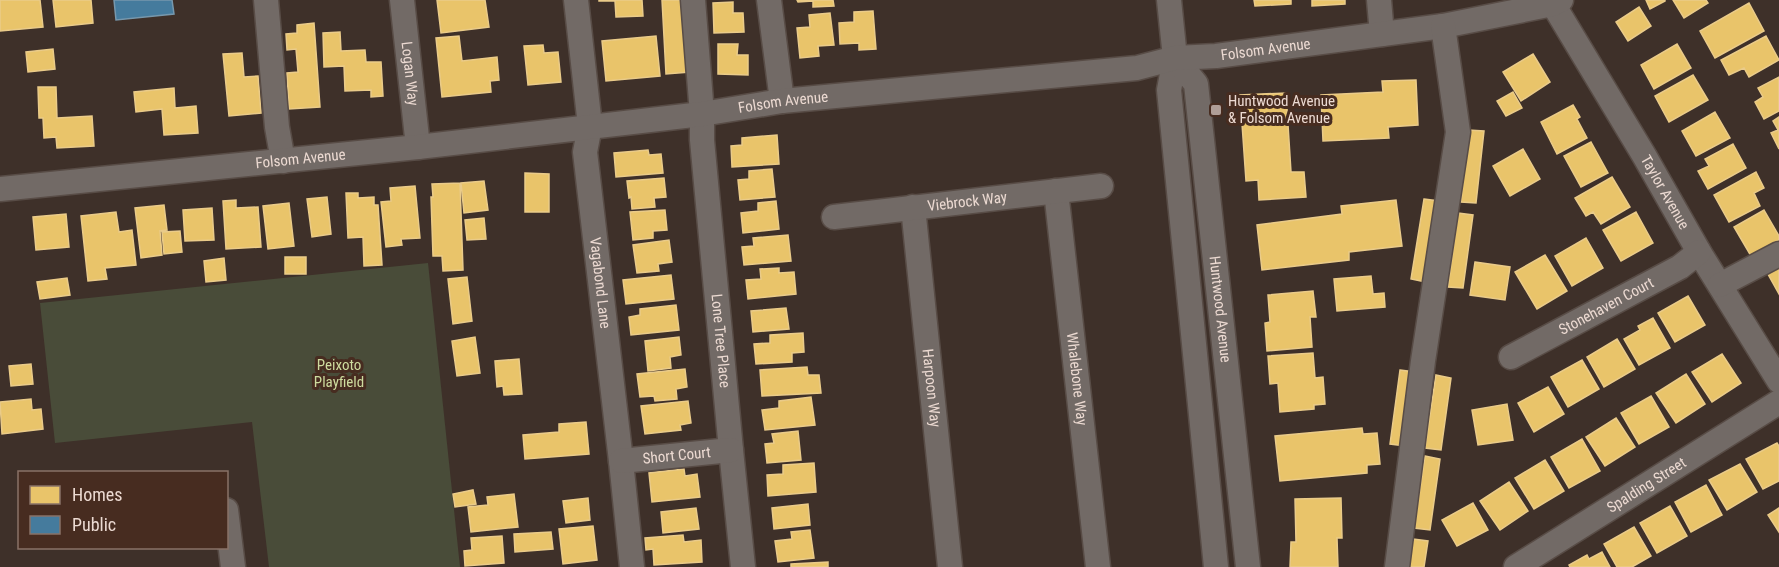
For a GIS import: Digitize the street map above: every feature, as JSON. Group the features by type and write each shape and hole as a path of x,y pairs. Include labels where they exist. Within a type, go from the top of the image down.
{"street":[{"path":"266,0 277,127 283,161"},
{"name":"Logan Way","path":"402,0 418,147"},
{"name":"Vagabond Lane","path":"576,0 590,126 585,152 632,567"},
{"name":"Lone Tree Place","path":"693,0 702,140 743,567"},
{"path":"769,0 782,101"},
{"name":"Huntwood Avenue","path":"1169,0 1174,58 1169,90 1216,567"},
{"path":"1378,0 1382,34"},
{"name":"Folsom Avenue","path":"0,189 418,147 702,114 782,101 1137,68 1174,58 1216,56 1443,26 1557,2"},
{"name":"Taylor Avenue","path":"1557,2 1699,252 1779,381"},
{"path":"1397,567 1423,362 1458,132 1443,26"},
{"name":"Huntwood Avenue","path":"1174,58 1196,84 1248,567"},
{"name":"Viebrock Way","path":"834,218 1101,186"},
{"name":"Whalebone Way","path":"1056,191 1098,567"},
{"name":"Harpoon Way","path":"913,207 950,567"},
{"name":"Stonehaven Court","path":"1511,357 1680,267 1699,252"},
{"path":"1720,285 1779,254"},
{"name":"Spalding Street","path":"1516,567 1779,402"},
{"name":"Short Court","path":"621,461 731,450"},
{"path":"228,526 233,567"}],"green space":[{"name":"Peixoto Playfield","path":"428,263 460,567 269,567 252,422 55,443 40,303"}],"building: Homes":[{"path":"0,0 40,0 43,27 0,31"},
{"path":"53,0 91,0 93,23 56,27"},
{"path":"437,0 485,0 489,27 441,33"},
{"path":"599,0 642,0 643,16 616,17 615,1"},
{"path":"662,0 686,0 690,72 666,74"},
{"path":"797,0 833,0 834,6 813,7 813,1 798,2"},
{"path":"1254,0 1291,0 1291,4 1255,6"},
{"path":"1312,0 1345,0 1345,4 1312,6"},
{"path":"1646,0 1665,0 1665,1 1650,9"},
{"path":"1673,0 1706,0 1708,3 1684,18"},
{"path":"733,2 733,13 743,13 744,32 714,33 713,3"},
{"path":"1749,3 1764,31 1715,58 1700,31"},
{"path":"1639,7 1651,26 1628,41 1616,22"},
{"path":"873,11 876,49 859,50 859,43 840,44 839,23 854,22 854,12"},
{"path":"830,13 834,45 818,46 819,56 800,58 797,28 810,27 809,15"},
{"path":"314,23 320,107 289,109 287,73 298,72 296,49 287,50 286,34 297,33 297,25"},
{"path":"340,32 341,51 365,50 366,62 381,62 383,96 371,97 371,90 345,91 344,66 324,67 323,33"},
{"path":"459,36 462,61 497,57 499,80 490,81 491,92 442,97 436,38"},
{"path":"656,36 660,76 606,81 602,41"},
{"path":"1766,36 1779,60 1749,77 1744,68 1729,75 1721,60"},
{"path":"718,44 738,44 737,55 748,55 748,75 718,74"},
{"path":"1677,44 1691,68 1654,89 1641,65"},
{"path":"543,45 544,53 558,52 561,82 528,85 524,46"},
{"path":"53,49 55,69 28,72 26,52"},
{"path":"242,53 244,77 258,76 261,113 229,116 223,54"},
{"path":"1533,54 1550,82 1521,101 1503,72"},
{"path":"1693,75 1708,100 1669,122 1655,96"},
{"path":"1779,77 1779,111 1764,119 1755,102 1763,97 1758,88"},
{"path":"1416,80 1418,125 1388,127 1389,138 1323,141 1321,95 1383,92 1382,81"},
{"path":"38,87 56,87 57,118 92,116 94,146 57,148 56,137 44,138 43,118 39,118"},
{"path":"174,88 175,108 196,106 198,133 164,135 162,109 136,112 134,92"},
{"path":"1513,92 1522,108 1506,116 1497,101"},
{"path":"1286,93 1291,172 1304,172 1306,197 1259,200 1258,180 1246,181 1240,95"},
{"path":"1573,105 1587,138 1557,154 1541,122"},
{"path":"1715,112 1730,138 1696,156 1682,131"},
{"path":"1779,117 1779,149 1771,133 1778,130 1773,121"},
{"path":"1468,130 1484,131 1476,203 1461,202"},
{"path":"777,135 779,164 732,167 731,146 742,145 742,138"},
{"path":"1591,142 1608,173 1581,187 1564,156"},
{"path":"1733,144 1746,168 1708,189 1698,171 1709,166 1705,159"},
{"path":"1523,149 1540,179 1510,196 1493,166"},
{"path":"648,150 649,155 661,154 663,173 616,177 614,153"},
{"path":"772,169 775,197 740,200 738,180 749,179 749,171"},
{"path":"1756,172 1764,188 1754,193 1760,206 1729,222 1714,195"},
{"path":"525,173 549,174 549,212 525,212"},
{"path":"1612,177 1630,207 1601,224 1593,212 1586,216 1575,198"},
{"path":"664,178 666,197 654,198 655,207 632,209 627,181"},
{"path":"484,181 488,210 464,213 461,183"},
{"path":"460,183 463,270 443,271 442,256 433,256 432,184"},
{"path":"415,186 420,238 401,239 402,245 386,247 381,202 391,201 390,188"},
{"path":"346,193 358,193 358,198 374,197 374,205 378,205 382,265 364,266 363,237 348,238"},
{"path":"327,197 331,234 312,237 307,199"},
{"path":"1424,199 1439,201 1426,282 1411,279"},
{"path":"236,200 236,208 258,207 261,247 226,249 223,201"},
{"path":"1396,200 1402,246 1349,252 1349,260 1262,270 1257,225 1342,214 1341,206"},
{"path":"776,201 779,229 743,233 741,213 758,211 758,203"},
{"path":"289,203 294,246 268,249 263,206"},
{"path":"164,205 167,230 160,231 162,255 141,258 135,208"},
{"path":"212,208 214,240 185,241 183,210"},
{"path":"665,210 667,230 653,231 653,238 633,240 630,212"},
{"path":"1764,210 1779,240 1751,256 1734,227"},
{"path":"116,212 119,232 132,230 136,265 105,268 107,279 88,281 81,216"},
{"path":"1636,212 1653,243 1621,261 1603,230"},
{"path":"1458,213 1473,215 1463,288 1448,287"},
{"path":"66,214 69,247 36,250 33,217"},
{"path":"484,218 486,239 467,240 465,220"},
{"path":"180,231 182,252 164,254 162,232"},
{"path":"788,235 791,261 744,265 742,247 754,246 753,238"},
{"path":"1586,238 1603,268 1572,286 1555,256"},
{"path":"669,240 672,262 658,264 659,271 637,273 633,245"},
{"path":"1545,255 1567,291 1537,309 1515,272"},
{"path":"285,257 306,257 306,274 285,274"},
{"path":"224,258 226,280 206,282 204,261"},
{"path":"1779,259 1779,294 1764,267"},
{"path":"1475,262 1510,267 1505,300 1470,295"},
{"path":"779,268 779,273 794,272 796,294 748,299 746,280 761,279 760,269"},
{"path":"671,275 674,299 626,304 623,280"},
{"path":"1371,276 1373,294 1384,293 1385,307 1337,311 1334,279"},
{"path":"467,277 472,321 453,324 448,279"},
{"path":"67,278 70,295 40,299 37,282"},
{"path":"1313,291 1316,317 1310,317 1312,347 1267,351 1265,323 1270,322 1268,295"},
{"path":"1688,296 1705,325 1675,342 1658,313"},
{"path":"676,305 679,330 631,335 629,317 640,315 640,309"},
{"path":"786,308 789,329 753,332 751,311"},
{"path":"1653,318 1670,348 1639,365 1624,339 1640,330 1638,326"},
{"path":"803,333 804,352 792,353 792,362 756,364 754,344 770,343 770,335"},
{"path":"475,337 480,373 457,376 452,341"},
{"path":"679,337 681,355 670,357 671,368 648,371 645,341"},
{"path":"1617,339 1635,369 1604,387 1587,357"},
{"path":"1313,353 1315,378 1323,377 1325,404 1314,405 1314,409 1280,412 1278,383 1270,384 1268,356"},
{"path":"1722,354 1741,383 1712,402 1692,372"},
{"path":"519,359 522,394 504,395 503,386 497,387 495,361"},
{"path":"1582,360 1599,389 1568,407 1551,377"},
{"path":"31,364 33,384 11,386 9,366"},
{"path":"807,367 808,375 819,375 821,393 762,396 760,370"},
{"path":"685,369 687,387 676,389 677,399 655,401 654,396 640,397 637,374"},
{"path":"1400,370 1415,372 1405,446 1390,444"},
{"path":"1686,374 1705,404 1676,423 1656,393"},
{"path":"1436,375 1451,378 1441,450 1425,448"},
{"path":"1548,387 1564,414 1534,432 1518,403"},
{"path":"1651,396 1669,427 1639,444 1621,413"},
{"path":"811,397 815,425 765,430 762,410 779,408 779,401"},
{"path":"31,399 32,410 41,409 43,429 2,434 0,402"},
{"path":"688,401 691,423 680,425 681,430 645,434 641,406"},
{"path":"1507,404 1513,440 1478,445 1472,410"},
{"path":"1616,418 1635,447 1605,466 1586,437"},
{"path":"586,422 589,454 525,459 523,435 559,432 559,424"},
{"path":"1362,428 1363,434 1377,433 1380,464 1367,465 1367,473 1280,481 1275,436"},
{"path":"798,431 801,460 767,463 765,444 774,443 772,434"},
{"path":"1582,439 1600,471 1569,488 1551,457"},
{"path":"1777,443 1779,446 1779,481 1763,489 1746,459"},
{"path":"1425,456 1440,459 1430,530 1414,528"},
{"path":"1545,460 1564,491 1534,509 1515,478"},
{"path":"814,463 816,492 768,496 767,475 783,474 783,465"},
{"path":"1740,464 1757,492 1727,510 1709,480"},
{"path":"684,469 685,476 697,474 700,497 652,502 649,473"},
{"path":"1509,482 1528,511 1500,530 1480,501"},
{"path":"1706,485 1722,515 1691,532 1675,502"},
{"path":"473,490 476,504 455,507 453,494"},
{"path":"514,494 518,527 471,532 468,507 488,505 487,497"},
{"path":"588,498 590,520 566,523 563,501"},
{"path":"1341,498 1342,538 1337,538 1338,567 1290,567 1291,542 1296,542 1295,499"},
{"path":"1473,503 1488,530 1457,546 1442,520"},
{"path":"808,504 810,525 774,529 772,508"},
{"path":"1670,506 1687,536 1657,553 1640,523"},
{"path":"696,508 699,529 663,533 661,512"},
{"path":"1779,508 1779,532 1768,515"},
{"path":"593,526 597,560 563,564 559,529"},
{"path":"1634,527 1651,556 1632,567 1617,567 1604,544"},
{"path":"810,530 814,558 778,562 775,541 792,539 791,532"},
{"path":"551,532 553,549 515,552 514,534"},
{"path":"683,535 684,542 701,540 702,562 654,565 653,549 646,550 645,538"},
{"path":"502,536 504,563 465,566 464,551 472,550 471,538"},
{"path":"1413,539 1428,541 1424,567 1409,567"},
{"path":"1602,552 1610,567 1570,567 1569,565 1587,555 1589,559"},
{"path":"828,562 828,567 791,567 791,564"}],"building: Public":[{"path":"114,0 172,0 174,14 116,20"}],"place":[{"name":"Huntwood Avenue & Folsom Avenue","path":"1216,110"}]}
